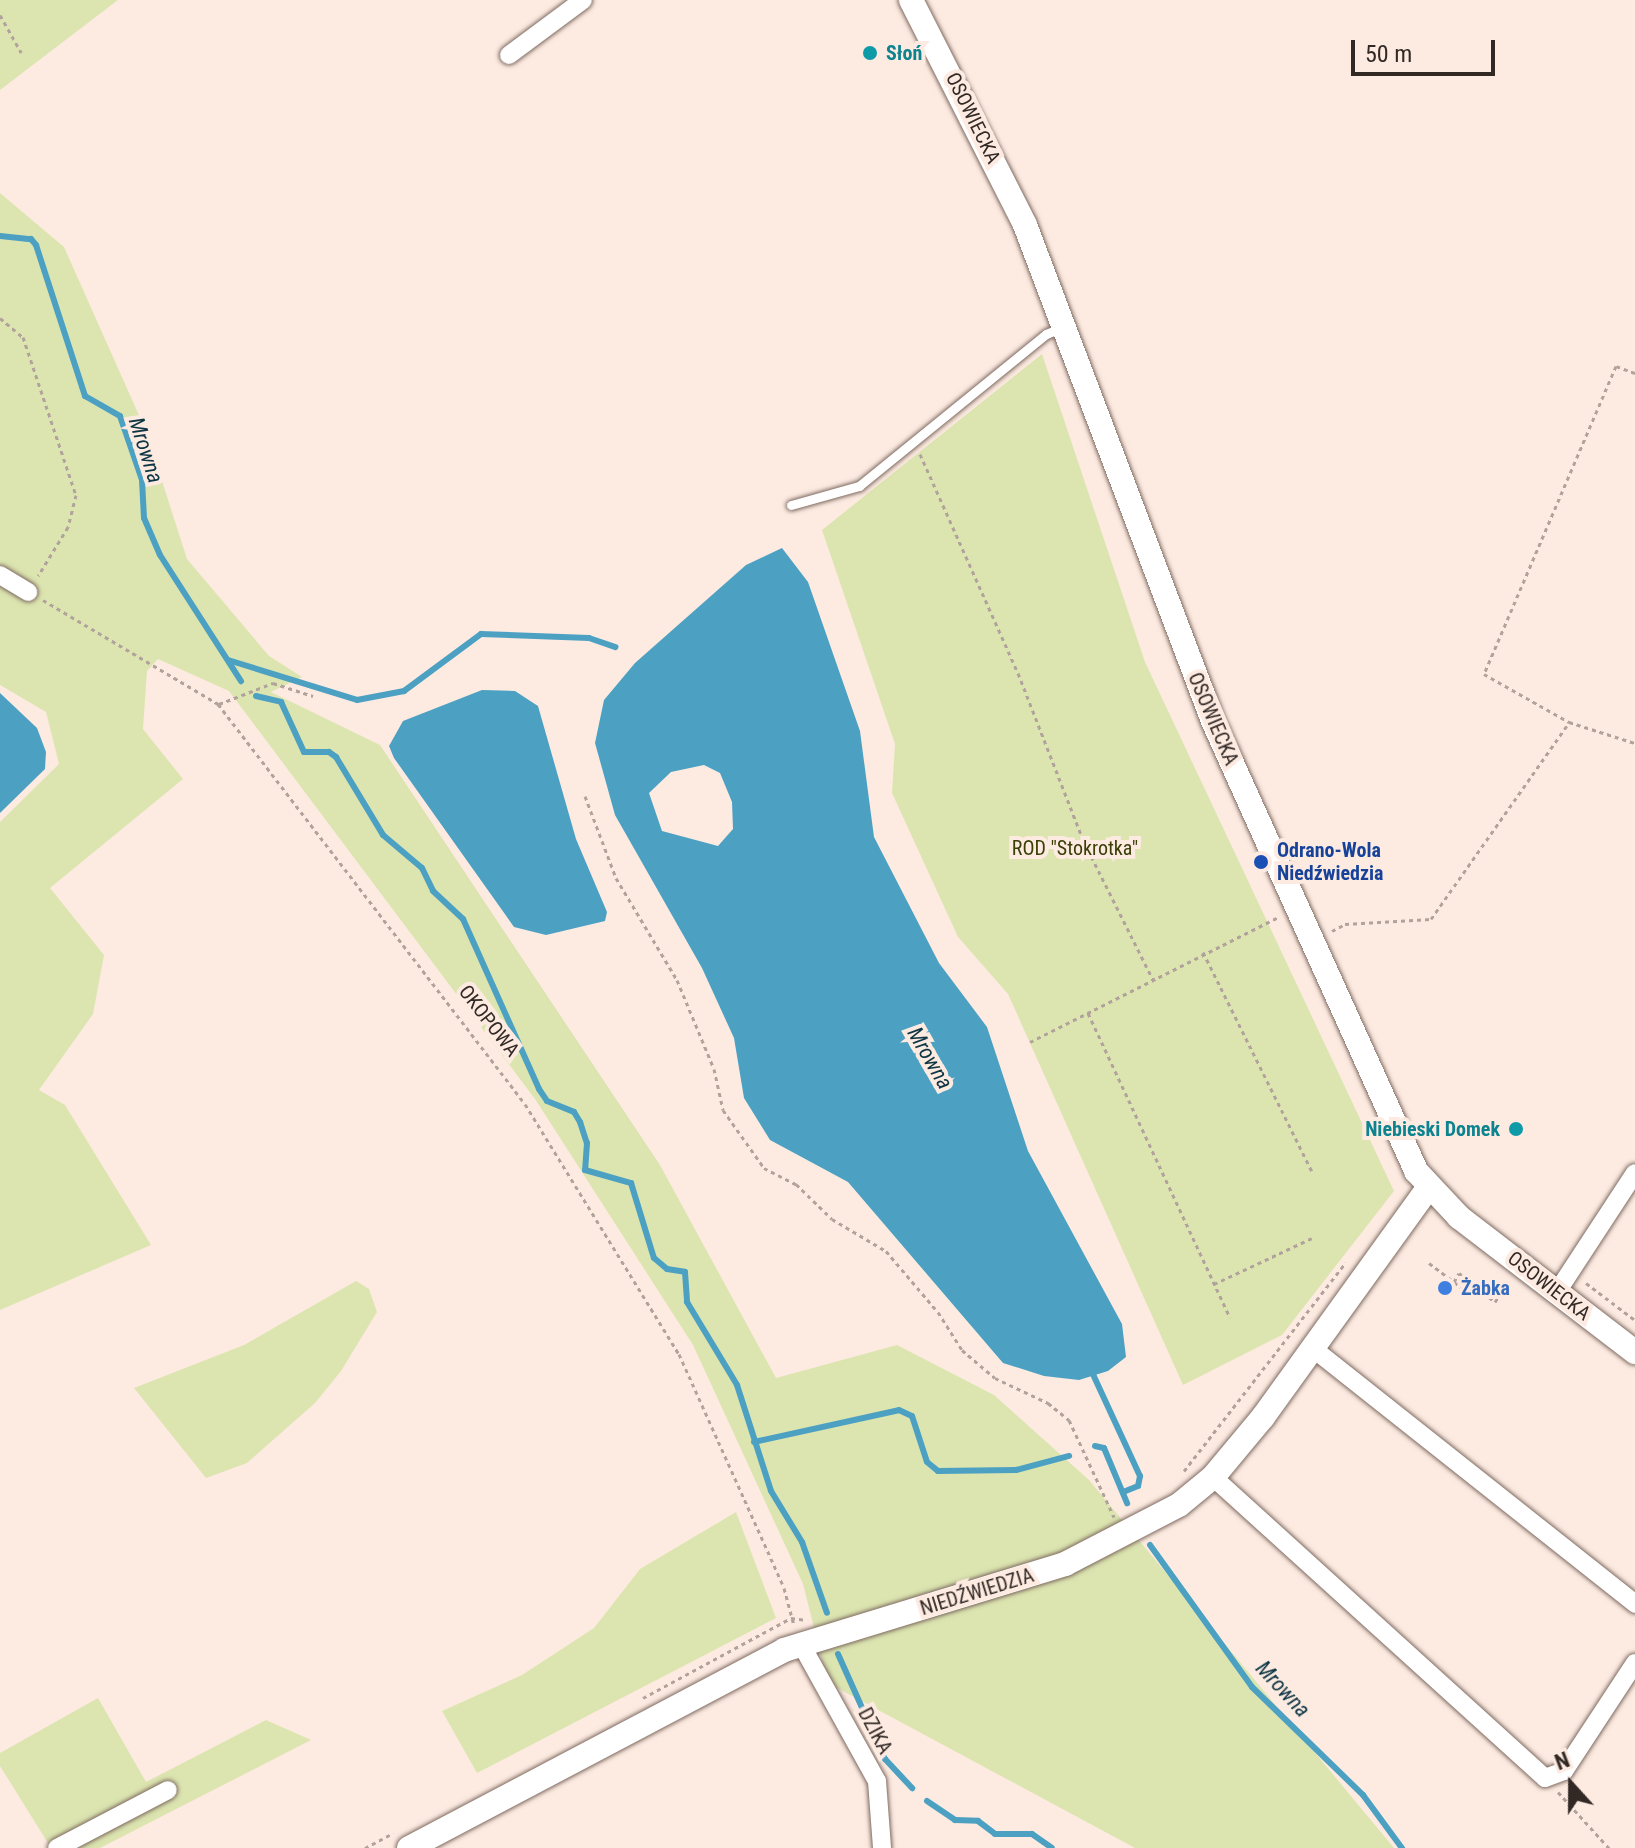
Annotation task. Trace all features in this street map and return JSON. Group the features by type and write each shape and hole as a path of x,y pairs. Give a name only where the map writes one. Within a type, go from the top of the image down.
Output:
{"street":[{"path":"509,55 583,0"},
{"name":"OSOWIECKA","path":"911,0 1025,225 1066,326 1184,651 1296,908 1428,1188 1563,1283 1635,1352"},
{"path":"0,575 28,592"},
{"path":"1563,1283 1635,1173"},
{"name":"NIEDŹWIEDZIA","path":"409,1848 801,1644 1005,1585 1121,1539 1179,1505 1213,1477 1315,1350 1428,1188"},
{"path":"1315,1350 1635,1604"},
{"path":"1213,1477 1545,1778 1564,1771 1635,1663"},
{"name":"DZIKA","path":"801,1644 877,1781 882,1848"},
{"path":"57,1848 168,1790"}],"lane":[{"path":"791,505 859,486 1046,334 1066,326"}],"path":[{"path":"0,15 21,52"},
{"path":"0,318 23,337 76,495 68,527 28,592"},
{"path":"1635,373 1616,366 1484,674 1569,722 1635,743"},
{"path":"913,440 1018,673 1084,842 1153,980"},
{"name":"OKOPOWA","path":"28,592 218,704 525,1104 679,1354 784,1588 791,1618"},
{"path":"218,704 273,683 313,696"},
{"path":"1311,941 1345,924 1431,919 1569,722"},
{"path":"585,796 616,878 677,980 714,1069 723,1110 764,1168 796,1184 832,1219 886,1251 938,1312 962,1350 995,1378 1048,1403 1069,1420 1109,1501 1121,1539"},
{"path":"1030,1042 1203,952 1296,908"},
{"path":"1203,952 1312,1172"},
{"path":"1088,1013 1230,1317"},
{"path":"1214,1284 1312,1238"},
{"path":"1175,1484 1199,1446 1357,1252"},
{"path":"1429,1263 1464,1290 1471,1282"},
{"path":"1483,1292 1503,1267"},
{"path":"1454,1282 1459,1273 1495,1302 1500,1294 1489,1285"},
{"path":"1563,1283 1635,1320"},
{"path":"1545,1778 1609,1848"}],"green space":[{"path":"0,0 118,0 0,90"},
{"path":"0,193 64,247 146,431 187,559 269,656 302,677 271,692 380,745 660,1165 776,1378 897,1345 994,1395 1089,1480 1394,1848 1135,1848 828,1683 803,1584 693,1345 535,1099 229,691 158,659 147,671 143,729 183,779 50,888 104,955 93,1014 39,1090 65,1105 151,1245 0,1310 0,822 59,764 46,712 0,685"},
{"name":"ROD \"Stokrotka\"","path":"1042,354 1145,662 1394,1191 1282,1335 1183,1385 1008,994 958,937 892,793 895,744 822,530"},
{"path":"356,1281 369,1289 377,1312 341,1371 315,1403 247,1463 206,1478 134,1388 244,1345"},
{"path":"736,1512 776,1618 477,1773 442,1711 522,1675 594,1628 640,1569"},
{"path":"98,1698 146,1782 266,1720 311,1740 100,1848 51,1848 0,1766 0,1753"}],"water":[{"path":"782,548 808,582 860,731 874,837 939,963 987,1027 1028,1151 1122,1324 1126,1357 1108,1371 1079,1380 1044,1376 1003,1363 848,1182 770,1140 744,1098 734,1038 702,968 615,815 595,743 604,700 635,663 746,565","holes":["704,765 720,773 732,802 733,829 718,846 662,831 649,793 671,772"]},
{"path":"482,690 515,691 538,706 576,839 607,912 605,921 546,935 514,927 394,758 389,746 403,721"},
{"path":"0,693 37,728 46,752 45,769 0,813"}],"waterway":[{"name":"Mrowna","path":"0,236 31,239 36,245 85,396 120,416 142,480 144,518 160,555 241,681"},
{"name":"Mrowna","path":"228,660 357,700 404,691 481,634 589,638 615,647"},
{"name":"Mrowna","path":"256,696 281,702 304,752 329,752 336,757 383,835 422,868 433,891 463,919 539,1089 547,1101 574,1112 580,1122 587,1143 585,1170 631,1183 654,1258 667,1269 685,1272 687,1302 737,1385 771,1491 802,1542 827,1613"},
{"name":"Mrowna","path":"1091,1370 1140,1476 1138,1486 1123,1492"},
{"name":"Mrowna","path":"754,1442 899,1410 912,1416 927,1462 938,1471 1016,1470 1069,1456"},
{"name":"Mrowna","path":"1095,1446 1104,1448 1127,1503"},
{"name":"Mrowna","path":"1150,1545 1252,1687 1363,1795 1402,1848"},
{"name":"Mrowna","path":"838,1654 885,1759 912,1788"},
{"name":"Mrowna","path":"927,1801 955,1820 978,1821 995,1834 1032,1834 1052,1848"}],"place":[{"name":"Słoń","path":"870,53"},
{"name":"Odrano-Wola Niedźwiedzia","path":"1261,862"},
{"name":"Niebieski Domek","path":"1516,1129"},
{"name":"Żabka","path":"1445,1288"}]}
